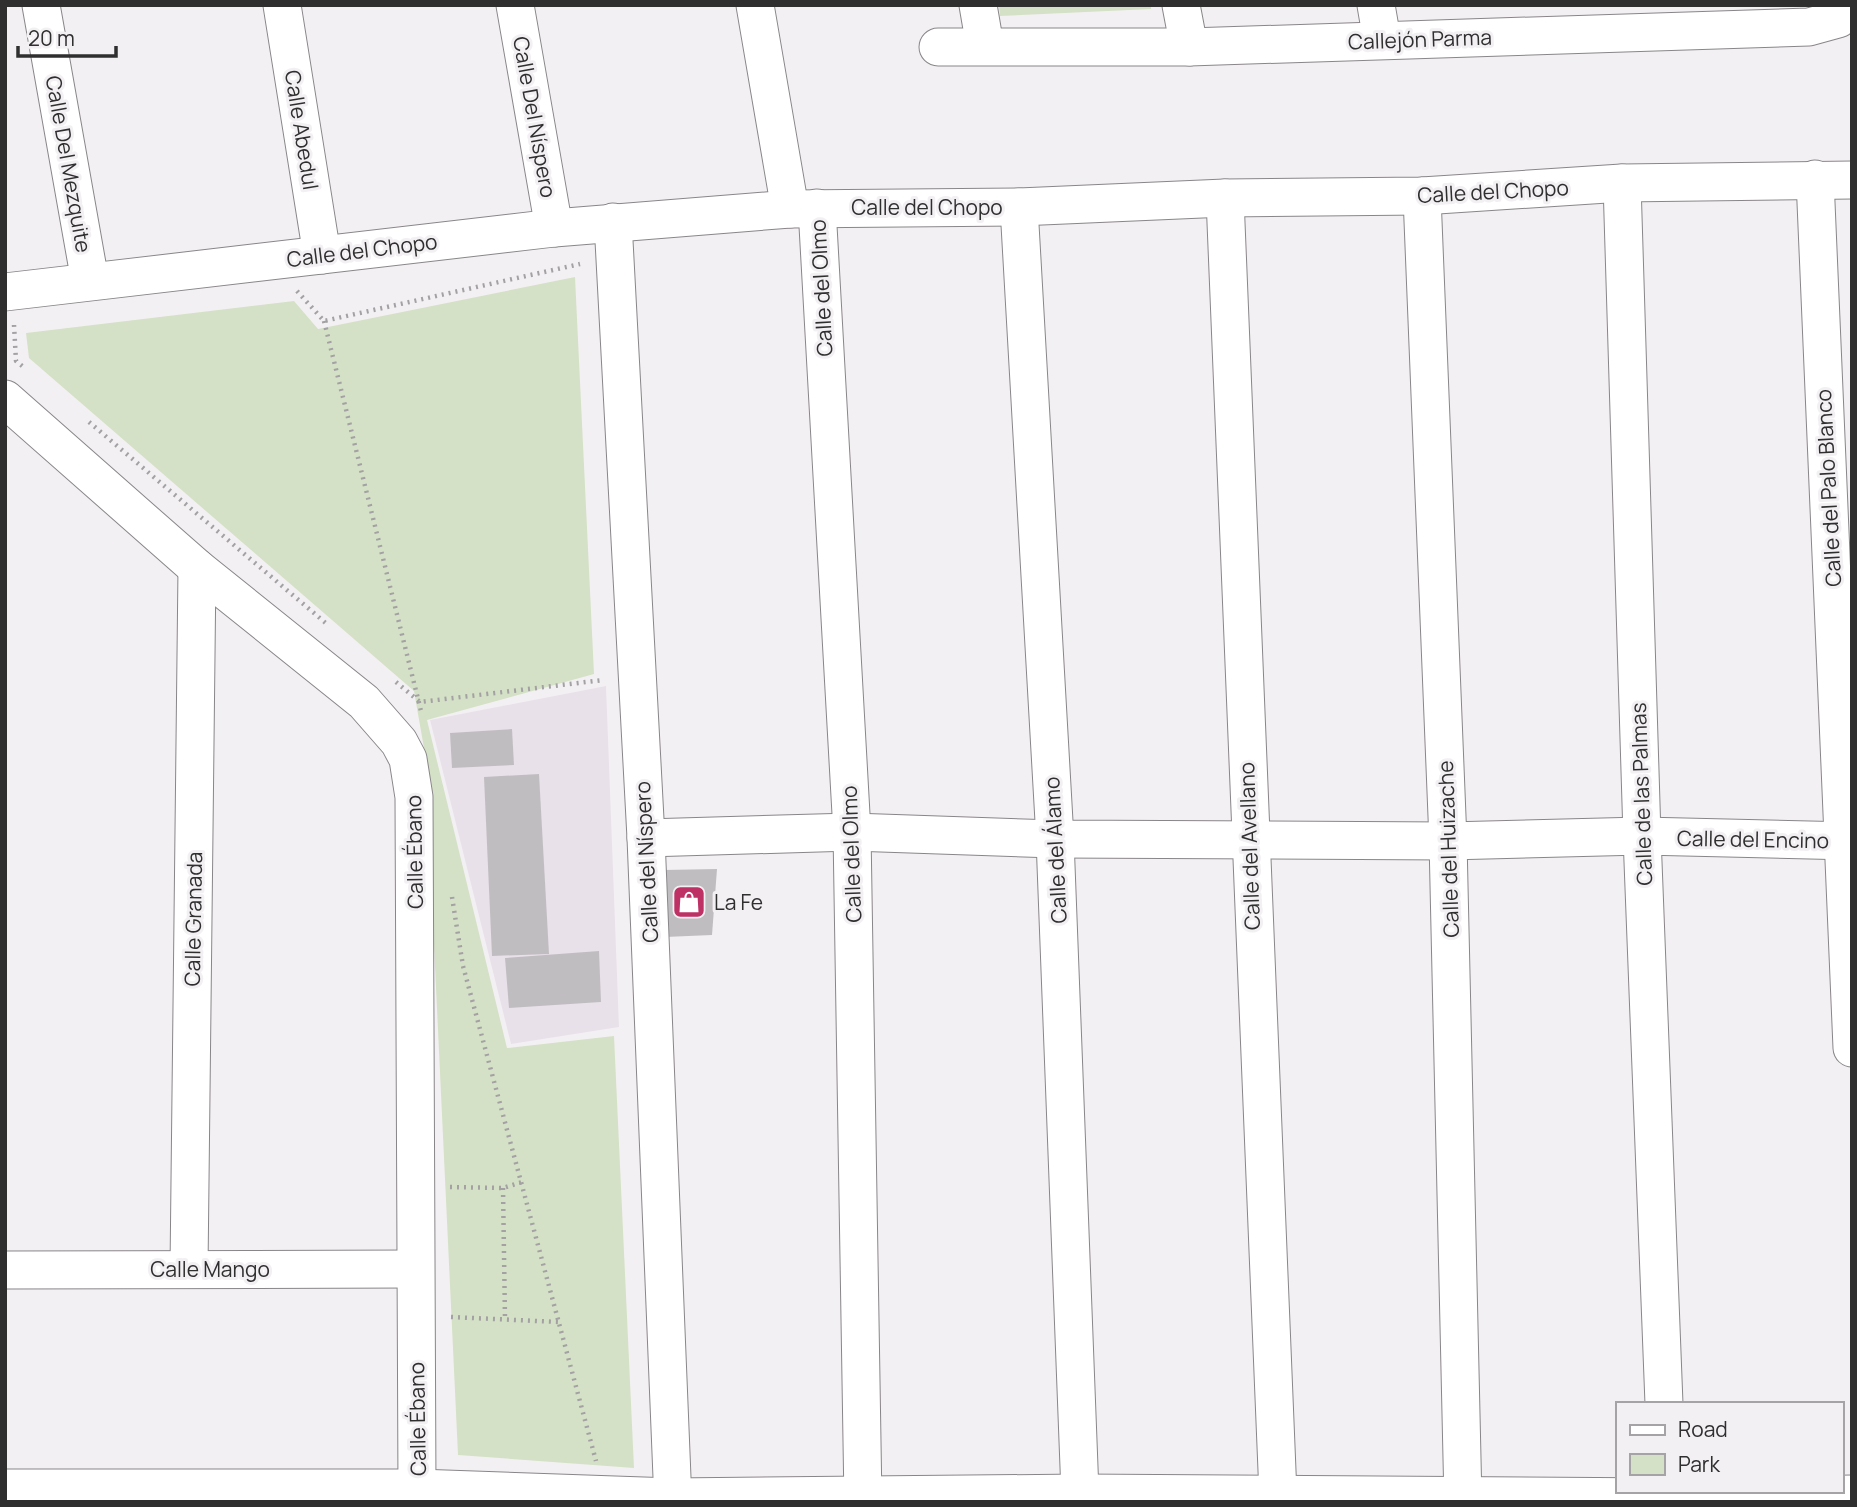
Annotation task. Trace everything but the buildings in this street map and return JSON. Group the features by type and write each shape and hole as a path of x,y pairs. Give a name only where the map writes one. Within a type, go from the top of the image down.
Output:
{"street":[{"name":"Calle Del Mezquite","path":"41,5 90,281"},
{"name":"Calle Abedul","path":"282,5 322,255"},
{"name":"Calle Del Níspero","path":"515,5 554,228"},
{"name":"Calle del Olmo","path":"755,5 803,208 852,832 863,1499"},
{"path":"978,5 985,46"},
{"path":"1181,5 1189,47"},
{"path":"1376,5 1382,40"},
{"name":"Callejón Parma","path":"939,47 1189,47 1382,40 1577,20 1809,27 1838,19 1846,5"},
{"name":"Calle del Palo Blanco","path":"1815,179 1848,841 1852,1048"},
{"name":"Calle del Chopo","path":"5,292 554,228 803,208 1019,207 1225,198 1422,196 1622,183 1852,180"},
{"name":"Calle de las Palmas","path":"1622,183 1642,836 1664,1402"},
{"name":"Calle del Huizache","path":"1422,196 1448,841 1463,1499"},
{"name":"Calle del Avellano","path":"1225,198 1249,839 1278,1495"},
{"name":"Calle del Álamo","path":"1019,207 1055,839 1080,1493"},
{"name":"Calle del Níspero","path":"613,222 646,838 672,1499"},
{"name":"Calle Ébano","path":"5,399 198,568 364,702 399,742 408,759 414,797 417,1488"},
{"name":"Calle Granada","path":"189,1269 198,568"},
{"name":"Calle del Encino","path":"646,838 852,832 1055,839 1448,841 1642,836 1848,841"},
{"name":"Calle Mango","path":"5,1270 415,1269"},
{"path":"5,1488 417,1488 672,1499 863,1499 1080,1493 1463,1499 1667,1494 1852,1494"}],"path":[{"path":"324,321 420,702 424,729"},
{"path":"420,702 606,680"},
{"path":"450,889 463,965 598,1465"},
{"path":"447,1187 503,1188 522,1182"},
{"path":"503,1188 505,1319"},
{"path":"447,1317 559,1322"}],"shaded area":[{"path":"606,686 619,1027 511,1044 430,720"}],"green space":[{"path":"999,5 1151,5 1151,9 1000,16"},
{"path":"575,277 594,674 427,720 507,1048 614,1036 634,1468 458,1455 425,754 414,691 29,358 26,333 294,301 318,329"}],"place":[{"name":"La Fe","path":"689,902"}]}
